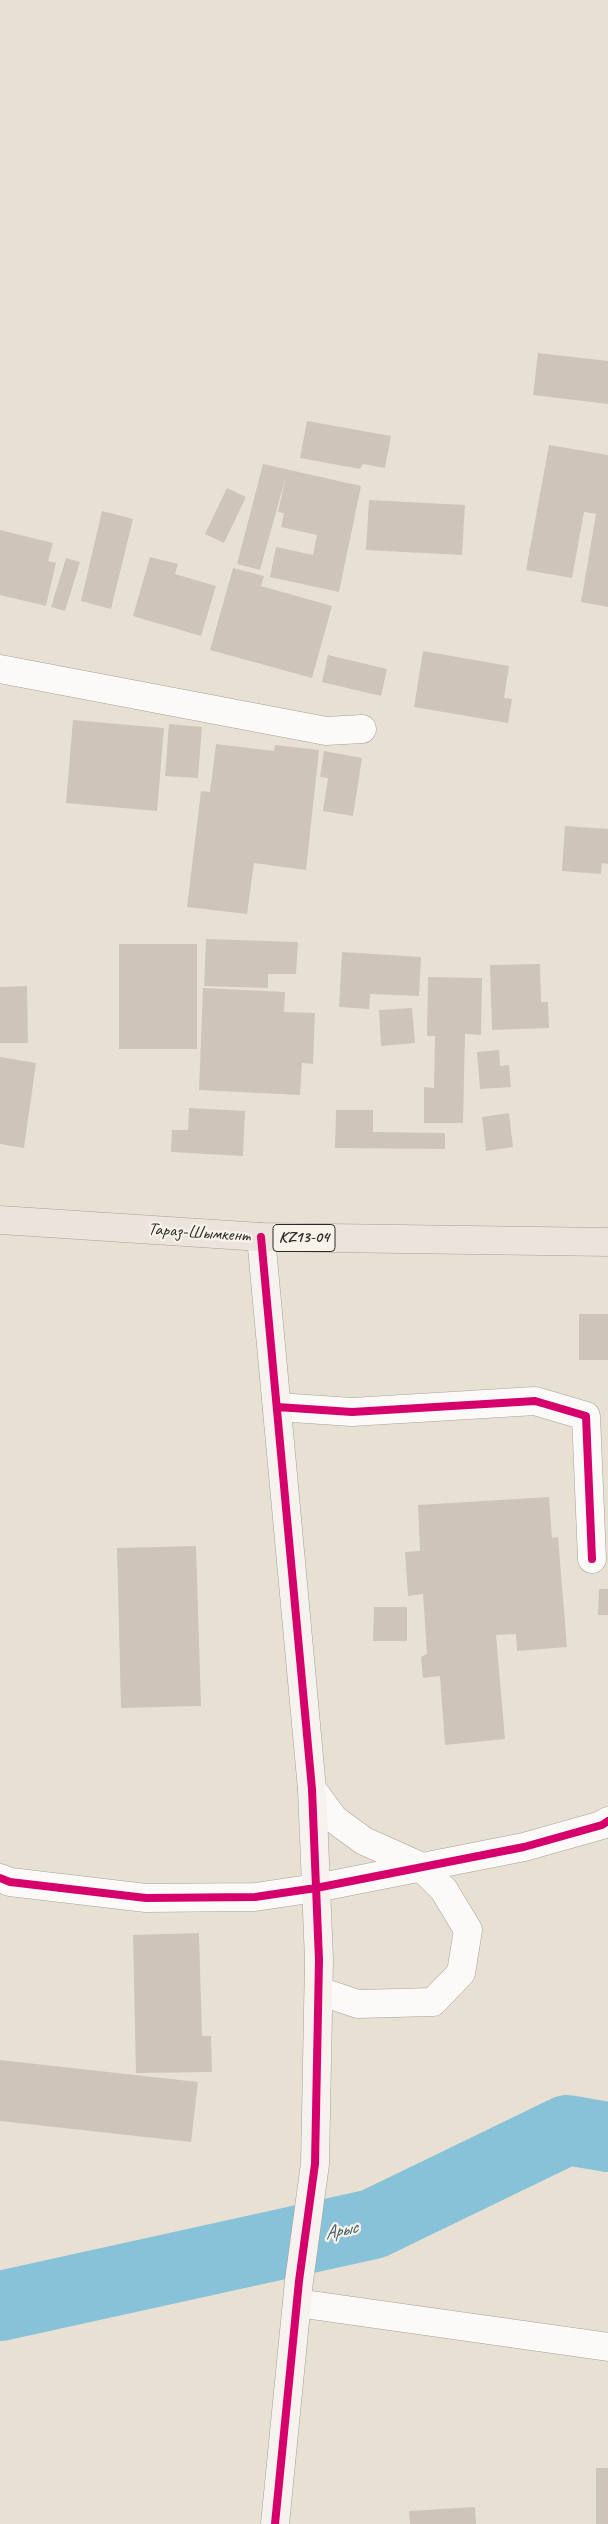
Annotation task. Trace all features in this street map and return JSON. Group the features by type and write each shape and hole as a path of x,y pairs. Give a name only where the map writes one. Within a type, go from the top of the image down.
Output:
{"main road":[{"name":"Тараз-Шымкент","path":"0,1220 261,1237 608,1242"}],"street":[{"path":"0,670 326,731 362,729"},
{"path":"261,1237 312,1789 318,1991 315,2164 298,2292 275,2524"},
{"path":"277,1407 352,1412 535,1401 586,1416 592,1559"},
{"path":"312,1789 334,1819 364,1841 420,1866 444,1890 468,1930 461,1973 433,2002 358,2004 318,1991"},
{"path":"0,1878 10,1882 146,1898 255,1897 316,1888 524,1847 602,1825 608,1821"},
{"path":"298,2292 608,2347"}],"building":[{"path":"538,353 608,361 608,404 533,395"},
{"path":"307,421 391,436 385,468 363,464 360,469 300,458"},
{"path":"549,445 608,455 608,607 581,602 596,514 584,512 572,578 526,570"},
{"path":"263,464 361,486 339,592 270,577 276,547 313,555 317,535 281,527 284,513 278,512 286,476 260,570 237,564"},
{"path":"227,488 246,497 224,543 205,534"},
{"path":"369,500 465,505 462,555 366,550"},
{"path":"102,511 133,519 111,609 81,601"},
{"path":"0,530 53,543 48,561 56,563 46,606 0,595"},
{"path":"150,557 178,564 175,574 216,586 201,636 133,616"},
{"path":"66,558 80,562 65,611 51,607"},
{"path":"233,568 264,576 261,586 332,606 312,678 210,650"},
{"path":"423,651 509,666 504,698 512,699 508,723 414,707"},
{"path":"328,655 387,669 381,696 322,682"},
{"path":"73,720 164,728 157,811 66,803"},
{"path":"169,724 202,727 198,778 165,776"},
{"path":"216,744 274,751 275,745 319,750 306,870 254,863 247,914 187,907 201,791 210,792"},
{"path":"324,751 362,758 353,816 323,811 328,778 320,777"},
{"path":"565,826 608,829 608,864 602,863 601,874 562,871"},
{"path":"206,939 298,942 296,974 268,974 268,988 204,986"},
{"path":"119,944 197,944 197,1049 119,1049"},
{"path":"342,952 421,957 419,996 370,994 369,1009 339,1007"},
{"path":"540,964 541,1002 548,1002 549,1028 492,1030 490,965"},
{"path":"428,977 482,978 481,1035 465,1034 463,1123 424,1123 424,1087 434,1088 435,1036 427,1036"},
{"path":"27,986 28,1043 0,1043 0,987"},
{"path":"203,988 285,992 284,1012 315,1013 313,1064 302,1063 300,1095 199,1090"},
{"path":"412,1008 415,1043 381,1046 379,1010"},
{"path":"499,1050 500,1066 509,1065 511,1087 480,1089 477,1052"},
{"path":"0,1057 36,1063 24,1148 0,1144"},
{"path":"189,1108 245,1111 243,1156 171,1152 172,1130 188,1130"},
{"path":"336,1110 373,1110 373,1132 445,1133 445,1149 335,1148"},
{"path":"509,1113 513,1147 486,1151 482,1117"},
{"path":"579,1314 608,1314 608,1360 579,1360"},
{"path":"549,1497 552,1538 558,1537 567,1647 517,1651 516,1634 496,1635 505,1739 445,1745 440,1676 423,1678 421,1657 427,1654 423,1594 408,1596 405,1552 420,1551 418,1505"},
{"path":"196,1546 201,1706 121,1708 117,1548"},
{"path":"599,1589 608,1589 608,1615 598,1615"},
{"path":"374,1607 407,1607 407,1641 373,1641"},
{"path":"199,1933 202,2036 211,2036 212,2072 136,2073 133,1935"},
{"path":"0,2060 198,2082 191,2142 0,2121"},
{"path":"596,2468 608,2468 608,2524 596,2524"},
{"path":"475,2507 476,2524 410,2524 409,2511"}],"waterway":[{"name":"Арыс","path":"0,2306 373,2224 567,2130 608,2137"}],"cycle path":[{"path":"261,1237 312,1789 319,1960 315,2164 299,2281 275,2524"},
{"path":"277,1407 352,1412 535,1401 586,1416 592,1559"},
{"path":"0,1878 10,1882 146,1898 255,1897 316,1888 524,1847 602,1825 608,1821"}]}
